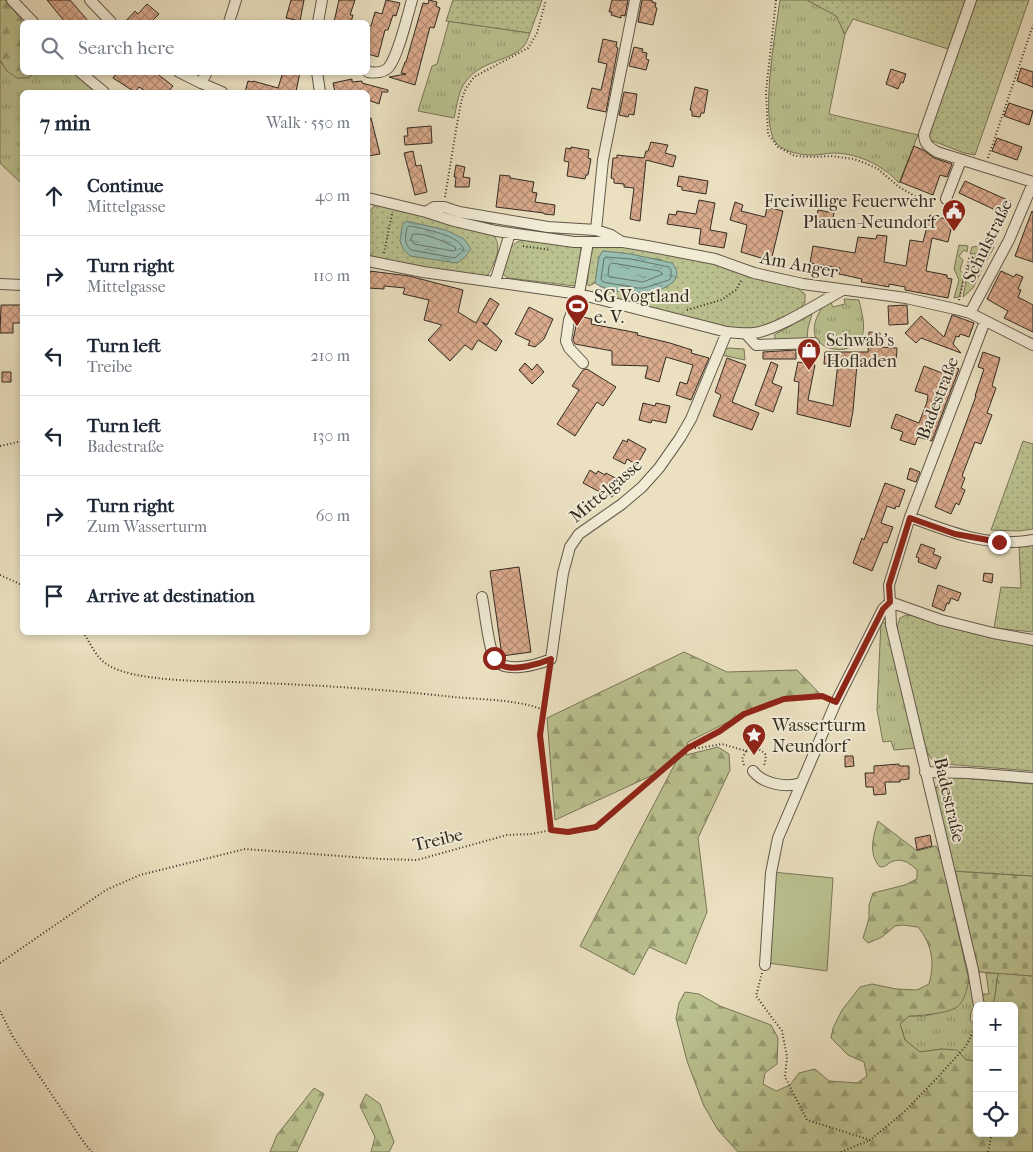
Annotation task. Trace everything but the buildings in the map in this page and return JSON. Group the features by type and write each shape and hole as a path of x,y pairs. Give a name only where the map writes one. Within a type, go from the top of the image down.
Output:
{"street":[{"path":"12,0 31,20"},
{"path":"90,0 108,20"},
{"path":"230,20 236,0"},
{"path":"318,20 322,0"},
{"path":"370,72 381,72 389,68 412,0"},
{"path":"596,230 603,160 635,0"},
{"path":"971,0 924,134 924,141 938,152 1033,183"},
{"path":"84,75 102,90"},
{"path":"185,75 217,90"},
{"path":"201,83 205,75"},
{"path":"317,75 320,90"},
{"path":"946,199 961,160"},
{"name":"Schulstraße","path":"970,313 1009,240 1033,183"},
{"name":"Am Anger","path":"370,198 454,221 510,233 540,238 588,242 622,242 715,259 747,271 803,284 843,290"},
{"name":"Am Anger","path":"426,212 434,207 444,207 459,212 548,227 596,230 611,235 622,242"},
{"path":"495,282 510,233"},
{"path":"583,363 569,348 566,341 568,320 579,294 588,242"},
{"name":"Am Anger","path":"370,261 423,272 579,294 727,332 746,334 771,329 843,290"},
{"path":"0,284 20,285"},
{"path":"843,290 906,298 970,313 1033,345"},
{"name":"Badestraße","path":"979,1002 977,984 891,625 889,585 910,518 985,321"},
{"name":"Mittelgasse","path":"551,659 563,573 570,547 579,534 622,504 642,487 659,468 691,419 727,332"},
{"path":"746,334 756,345 814,343"},
{"path":"910,518 955,534 979,539 999,542 1033,540"},
{"path":"482,596 494,658 502,666 514,668 538,665 551,659"},
{"path":"765,965 771,873 778,838 836,702 883,609 890,602 941,620 993,633 1033,640"},
{"path":"752,771 758,778 779,784 792,786 801,783"},
{"path":"925,772 1033,778"}],"path":[{"path":"444,207 457,124 466,88 474,77 528,48 537,33 546,0"},
{"path":"776,0 766,92 768,134 778,148 795,156 815,158 831,156 854,159 878,169 899,187 920,199"},
{"path":"985,166 1033,25"},
{"path":"384,254 392,211"},
{"path":"955,309 962,294 969,259 990,254 1000,257"},
{"path":"676,318 677,312 721,300 736,290 747,271"},
{"path":"0,446 20,441"},
{"path":"0,575 20,584"},
{"path":"85,635 99,657 107,665 144,676 426,694 524,704 544,710"},
{"path":"551,659 540,735 551,830"},
{"name":"Treibe","path":"0,963 106,890 140,876 245,849 417,860 506,835 532,834 551,830 568,832 596,827 688,748 720,731 744,714 784,699 822,696 836,702"},
{"path":"688,748 722,744 746,751"},
{"path":"753,747 761,749 766,755 765,764 760,770 752,771 745,767 742,759 746,751 753,747"},
{"path":"765,965 756,996 782,1031 787,1057 785,1076 807,1120 870,1140"},
{"path":"0,1011 13,1037 92,1152"},
{"path":"841,1152 870,1140 903,1113 966,1046 973,1032"},
{"path":"988,1152 991,1137"}],"green space":[{"path":"0,0 5,0 21,20 20,75 32,75 28,78 17,78 7,71 0,60"},
{"path":"453,0 542,0 530,33 446,21"},
{"path":"780,0 807,0 837,16 845,34 829,114 918,135 899,183 879,166 860,158 840,153 799,154 786,150 776,143 771,132 769,96 772,52"},
{"path":"807,0 968,0 961,22 948,49 853,19 845,34 836,16"},
{"path":"975,0 1029,0 975,155 964,153 928,139"},
{"path":"449,21 530,33 526,44 517,52 472,74 463,85 459,94 454,118 418,111 432,66 437,64"},
{"path":"0,60 2,64 28,78 32,75 75,75 93,90 20,90 20,182 0,163"},
{"path":"382,205 494,236 497,240 498,250 488,275 464,276 448,274 374,257 370,254 370,211 374,206"},
{"path":"523,240 577,245 581,248 577,284 575,286 508,278 503,274 510,249 513,245"},
{"path":"600,245 625,245 717,264 796,287 805,294 805,303 799,309 768,328 742,331 593,295 593,291 600,287 645,293 662,260 603,251 599,257 595,283 589,286 587,284 591,252 593,248"},
{"path":"959,245 968,246 967,252 964,250 959,256 963,260 960,270 964,274 960,295 954,298 959,280 954,269"},
{"path":"988,245 994,247 991,253 970,254 972,247"},
{"path":"989,255 973,288 963,297 970,260"},
{"path":"844,299 859,300 863,319 863,334 855,345 846,349 826,347 814,333 816,321 824,305 831,303 833,307 845,304"},
{"path":"812,314 807,339 776,340 774,335"},
{"path":"725,349 744,349 745,360 721,355"},
{"path":"1023,441 1033,444 1033,529 1018,531 991,530"},
{"path":"1033,545 1033,632 994,628 1001,587 1021,588 1019,547"},
{"path":"906,615 916,616 968,632 1033,644 1033,771 944,764 936,762 931,758 925,745 898,636 897,627 900,618"},
{"path":"881,621 885,623 897,664 916,748 894,750 891,741 883,742 877,710"},
{"path":"684,652 727,672 797,670 822,696 784,699 744,714 688,742 686,755 718,747 729,754 730,770 698,838 707,912 686,964 649,947 634,975 580,946 678,758 655,774 555,820 547,718"},
{"path":"950,777 1033,784 1033,876 953,871 939,817 936,796 938,784"},
{"path":"878,821 917,851 936,846 941,856 969,981 964,999 957,1007 927,1015 909,1016 900,1024 905,1040 920,1052 942,1049 957,1050 966,1060 973,1061 973,1137 1018,1137 1018,1002 993,1002 999,973 1033,976 1033,1152 738,1152 718,1130 704,1106 687,1061 676,1018 679,1003 685,992 699,994 720,1006 771,1025 778,1038 777,1064 765,1073 763,1084 776,1091 790,1085 799,1073 815,1069 829,1081 857,1083 867,1076 864,1062 848,1055 831,1038 833,1028 842,1010 860,987 872,984 896,989 917,990 929,984 932,969 931,954 923,933 918,927 895,926 882,937 868,943 863,938 869,918 869,905 873,893 905,885 917,879 917,870 905,862 898,860 880,867 876,862 873,851"},
{"path":"941,856 976,1002 973,1002 970,1020 973,1023 973,1061 966,1060 942,1049 920,1052 905,1040 900,1024 909,1016 925,1016 956,1008 948,889"},
{"path":"953,871 1033,876 1033,976 979,972"},
{"path":"773,872 833,878 827,971 768,963"},
{"path":"986,973 999,973 993,1002 982,1002 980,994 989,994"},
{"path":"314,1088 324,1094 297,1152 270,1152 277,1135"},
{"path":"366,1094 380,1104 394,1142 389,1152 371,1152 375,1137 360,1106"}],"water":[{"path":"406,221 446,230 464,239 471,249 457,263 410,256 403,249 400,241 402,226"},
{"path":"603,251 631,254 672,263 676,270 676,277 667,286 652,292 615,291 604,288 595,283 599,257"}],"place":[{"name":"Freiwillige Feuerwehr Plauen-Neundorf","path":"954,232"},
{"name":"SG Vogtland e. V.","path":"577,327"},
{"name":"Schwab's Hofladen","path":"809,371"},
{"name":"Wasserturm Neundorf","path":"754,756"}],"route":[{"path":"494,658 502,666 514,668 538,665 551,659 540,735 551,830 568,832 596,827 688,748 720,731 744,714 784,699 822,696 836,702 883,609 890,602 889,585 910,518 955,534 999,542"}]}
